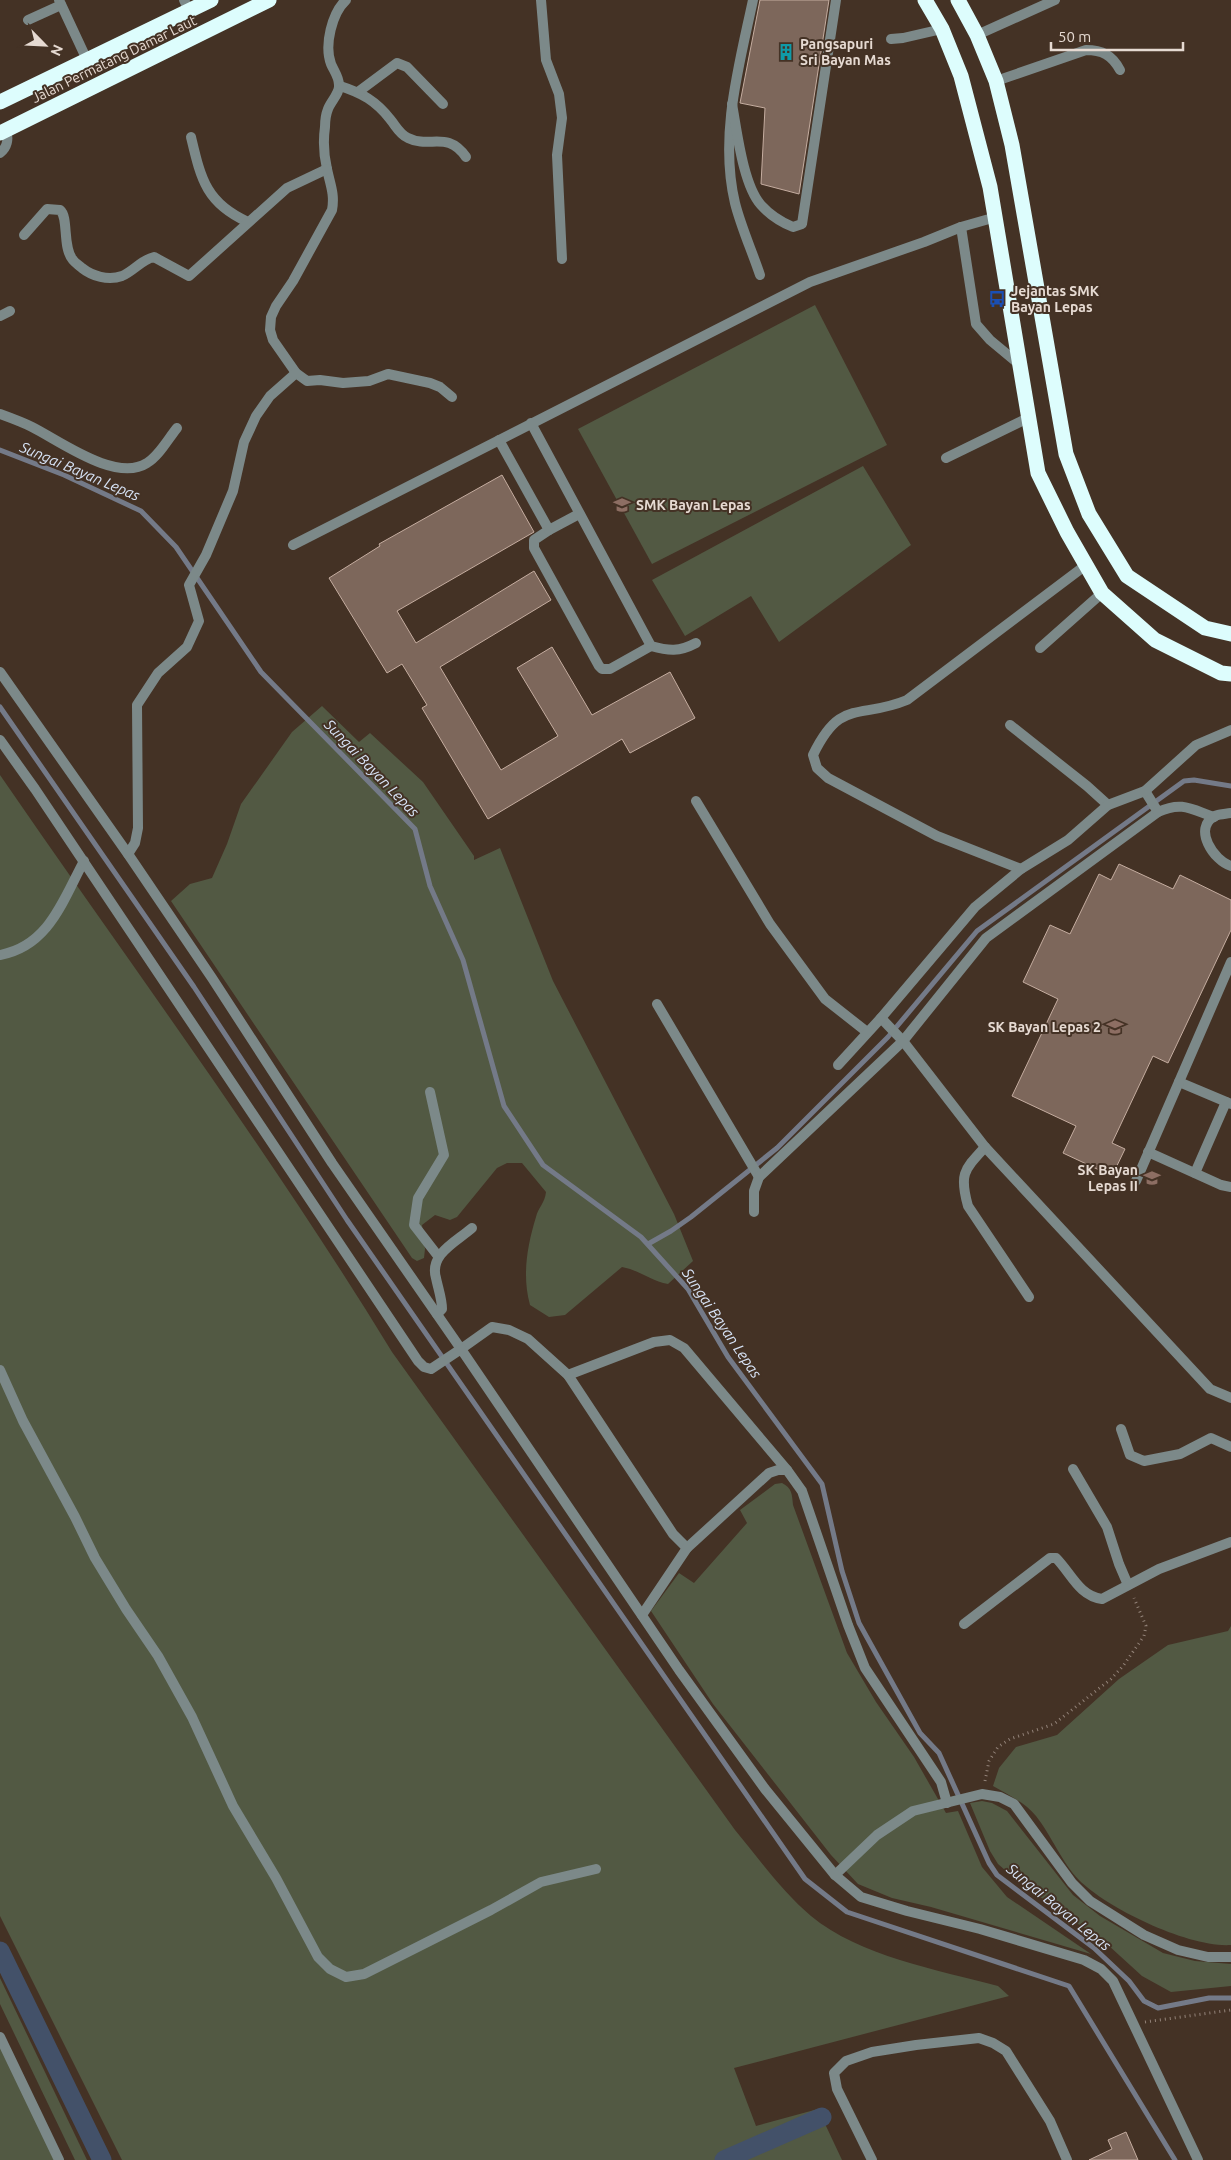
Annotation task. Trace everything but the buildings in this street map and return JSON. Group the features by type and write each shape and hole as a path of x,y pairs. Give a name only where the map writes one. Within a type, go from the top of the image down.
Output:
{"highway":[{"name":"Jalan Permatang Damar Laut","path":"0,102 87,60 187,5 211,0"},
{"name":"Jalan Permatang Damar Laut","path":"3,132 269,0"},
{"path":"925,0 942,29 961,76 990,187 1038,473 1067,532 1102,593 1155,640 1221,673 1231,674"},
{"path":"958,0 977,35 996,82 1012,146 1066,454 1090,514 1127,576 1205,628 1231,634"}],"street":[{"path":"346,0 335,16 328,49 330,62 340,86 370,98 380,106 400,133 408,138 415,141 453,143 461,149 466,157"},
{"path":"541,0 546,60 559,94 562,118 557,155 562,259"},
{"path":"753,0 732,104 730,170 735,204 760,275"},
{"path":"732,104 746,175 760,204 780,222 793,227 802,224 836,0"},
{"path":"977,35 1055,0"},
{"path":"28,20 60,3 87,60"},
{"path":"891,39 942,29"},
{"path":"996,82 1086,50 1097,50 1109,55 1120,70"},
{"path":"358,92 397,63 408,67 443,104"},
{"path":"340,86 327,110 324,128 327,169 334,198 332,210 271,317 270,330 273,340 296,374 306,381 320,380 343,383 369,381 388,374 430,383 440,387 452,396"},
{"path":"0,152 7,144 8,135 3,132"},
{"path":"192,137 201,177 208,192 236,217 248,222"},
{"path":"24,236 47,209 60,210 65,217 64,231 72,260 88,273 98,277 122,276 146,258 154,256 189,276 287,188 327,169"},
{"path":"293,544 810,282 961,227 996,217"},
{"path":"961,227 976,324 990,340 1020,365"},
{"path":"0,316 10,312"},
{"path":"128,854 135,843 138,828 137,705 158,673 188,647 199,621 188,585 206,555 233,492 244,442 256,416 270,396 296,374"},
{"path":"0,414 30,426 99,463 117,468 139,467 149,462 177,428"},
{"path":"946,458 1030,417"},
{"path":"531,423 651,646"},
{"path":"499,440 549,530"},
{"path":"579,514 534,540 534,548 599,666 602,669 610,669 651,646 669,651 682,650 696,643"},
{"path":"1021,869 937,836 828,778 817,768 813,755 821,739 837,719 857,711 896,705 907,700 1086,565"},
{"path":"1040,648 1102,593"},
{"path":"0,672 128,854 212,978 332,1163 437,1314 458,1351 766,1789 835,1875 861,1897 907,1911 980,1929 1084,1960 1101,1969 1113,1981 1198,2160"},
{"path":"1010,725 1108,805"},
{"path":"838,1065 867,1032 883,1021 975,907 1021,869 1068,840 1108,805 1147,794 1196,745 1231,730"},
{"path":"0,740 84,862 418,1361 424,1367 431,1368 492,1327 509,1330 528,1339 568,1375 673,1534 687,1548"},
{"path":"1147,794 1156,810"},
{"path":"696,801 770,924 826,999 867,1032"},
{"path":"754,1212 757,1172 900,1039 986,938 1156,810 1179,805 1214,817 1231,813"},
{"path":"1214,817 1207,826 1206,835 1209,847 1215,857 1231,866"},
{"path":"0,955 13,953 33,942 47,929 84,862"},
{"path":"1136,1181 1231,962"},
{"path":"657,1004 757,1172"},
{"path":"883,1021 900,1039 985,1146 1210,1389 1231,1398"},
{"path":"1179,1082 1229,1103 1195,1173"},
{"path":"430,1092 444,1155 418,1198 414,1225 438,1256"},
{"path":"985,1146 966,1168 964,1192 968,1206 1028,1297"},
{"path":"1148,1152 1231,1187"},
{"path":"437,1314 442,1309 433,1269 438,1256 472,1228"},
{"path":"568,1375 654,1342 670,1340 684,1348 787,1470 802,1491 865,1668 941,1782 952,1802"},
{"path":"0,1370 22,1421 76,1517 95,1558 126,1609 158,1656 192,1717 233,1806 276,1878 318,1957 330,1969 346,1978 364,1974 491,1910 541,1882 596,1869"},
{"path":"1121,1429 1130,1455 1144,1461 1180,1454 1211,1438 1231,1447"},
{"path":"1073,1469 1107,1527 1128,1585"},
{"path":"642,1615 687,1548 769,1474 778,1470 787,1470"},
{"path":"964,1624 1050,1558 1056,1558 1077,1586 1093,1598 1102,1599 1159,1569 1231,1542"},
{"path":"835,1875 877,1835 913,1811 979,1795 1000,1796 1014,1804 1072,1882 1090,1901 1144,1935 1178,1950 1208,1957 1231,1957"},
{"path":"0,2037 59,2160"},
{"path":"872,2160 837,2088 834,2073 846,2060 872,2052 978,2038 993,2043 1006,2051 1050,2121 1067,2160"}],"path":[{"path":"979,1795 989,1761 998,1747 1010,1739 1054,1724 1110,1679 1136,1648 1144,1636 1146,1626 1128,1585"},
{"path":"1132,2024 1231,2010"}],"green space":[{"path":"815,305 887,445 652,564 578,429"},
{"path":"863,466 911,545 779,642 751,596 685,636 652,580"},
{"path":"322,706 359,742 370,733 423,782 474,856 474,860 500,848 553,981 674,1214 693,1261 668,1284 622,1267 565,1315 549,1317 530,1305 526,1283 528,1250 537,1214 546,1192 522,1163 507,1163 497,1168 457,1217 450,1220 435,1215 422,1225 425,1249 424,1258 417,1261 412,1258 171,901 190,884 212,878 227,844 241,804 292,732"},
{"path":"0,775 250,1133 346,1278 392,1352 735,1830 771,1874 811,1916 830,1930 852,1942 900,1960 998,1986 1009,1996 734,2068 756,2126 818,2109 842,2160 122,2160 0,1916"},
{"path":"782,1483 791,1492 793,1505 847,1653 876,1702 914,1757 946,1813 958,1811 982,1867 1007,1897 1091,1954 931,1907 892,1898 858,1884 831,1855 713,1704 651,1611 679,1573 694,1583 747,1523 740,1510 775,1484"},
{"path":"1231,1626 1231,1945 1194,1940 1173,1933 1150,1925 1109,1903 1092,1891 1073,1873 1032,1811 993,1786 999,1768 1016,1747 1057,1735 1119,1679 1168,1645 1228,1631"},
{"path":"982,1801 992,1803 1007,1811 1073,1895 1100,1916 1163,1953 1195,1961 1231,1964 1231,1986 1171,1992 1142,1976 1108,1945 1019,1882 998,1864 990,1851 970,1803"},
{"path":"0,1978 87,2160 75,2160 0,2004"},
{"path":"0,2044 54,2160 0,2160"}],"waterway":[{"name":"Sungai Bayan Lepas","path":"0,450 64,475 141,511 176,547 261,672 415,829 430,886 463,960 504,1106 543,1165 641,1237 688,1289 728,1357 822,1484 842,1571 859,1623 920,1733 939,1753 989,1863 997,1875 1094,1948 1129,1981 1144,2001 1158,2008 1209,1998 1231,1998"},
{"path":"0,707 194,987 347,1220 805,1879 847,1912 1069,1986 1175,2160"},
{"path":"648,1244 691,1217 777,1148 888,1037 977,931 1184,781 1194,780 1231,786"},
{"path":"0,1951 102,2160"},
{"path":"724,2160 822,2117"}],"place":[{"name":"Pangsapuri Sri Bayan Mas","path":"786,52"},
{"name":"Jejantas SMK Bayan Lepas","path":"997,299"},
{"name":"SMK Bayan Lepas","path":"622,505"},
{"name":"SK Bayan Lepas 2","path":"1115,1027"},
{"name":"SK Bayan Lepas II","path":"1152,1178"}]}
